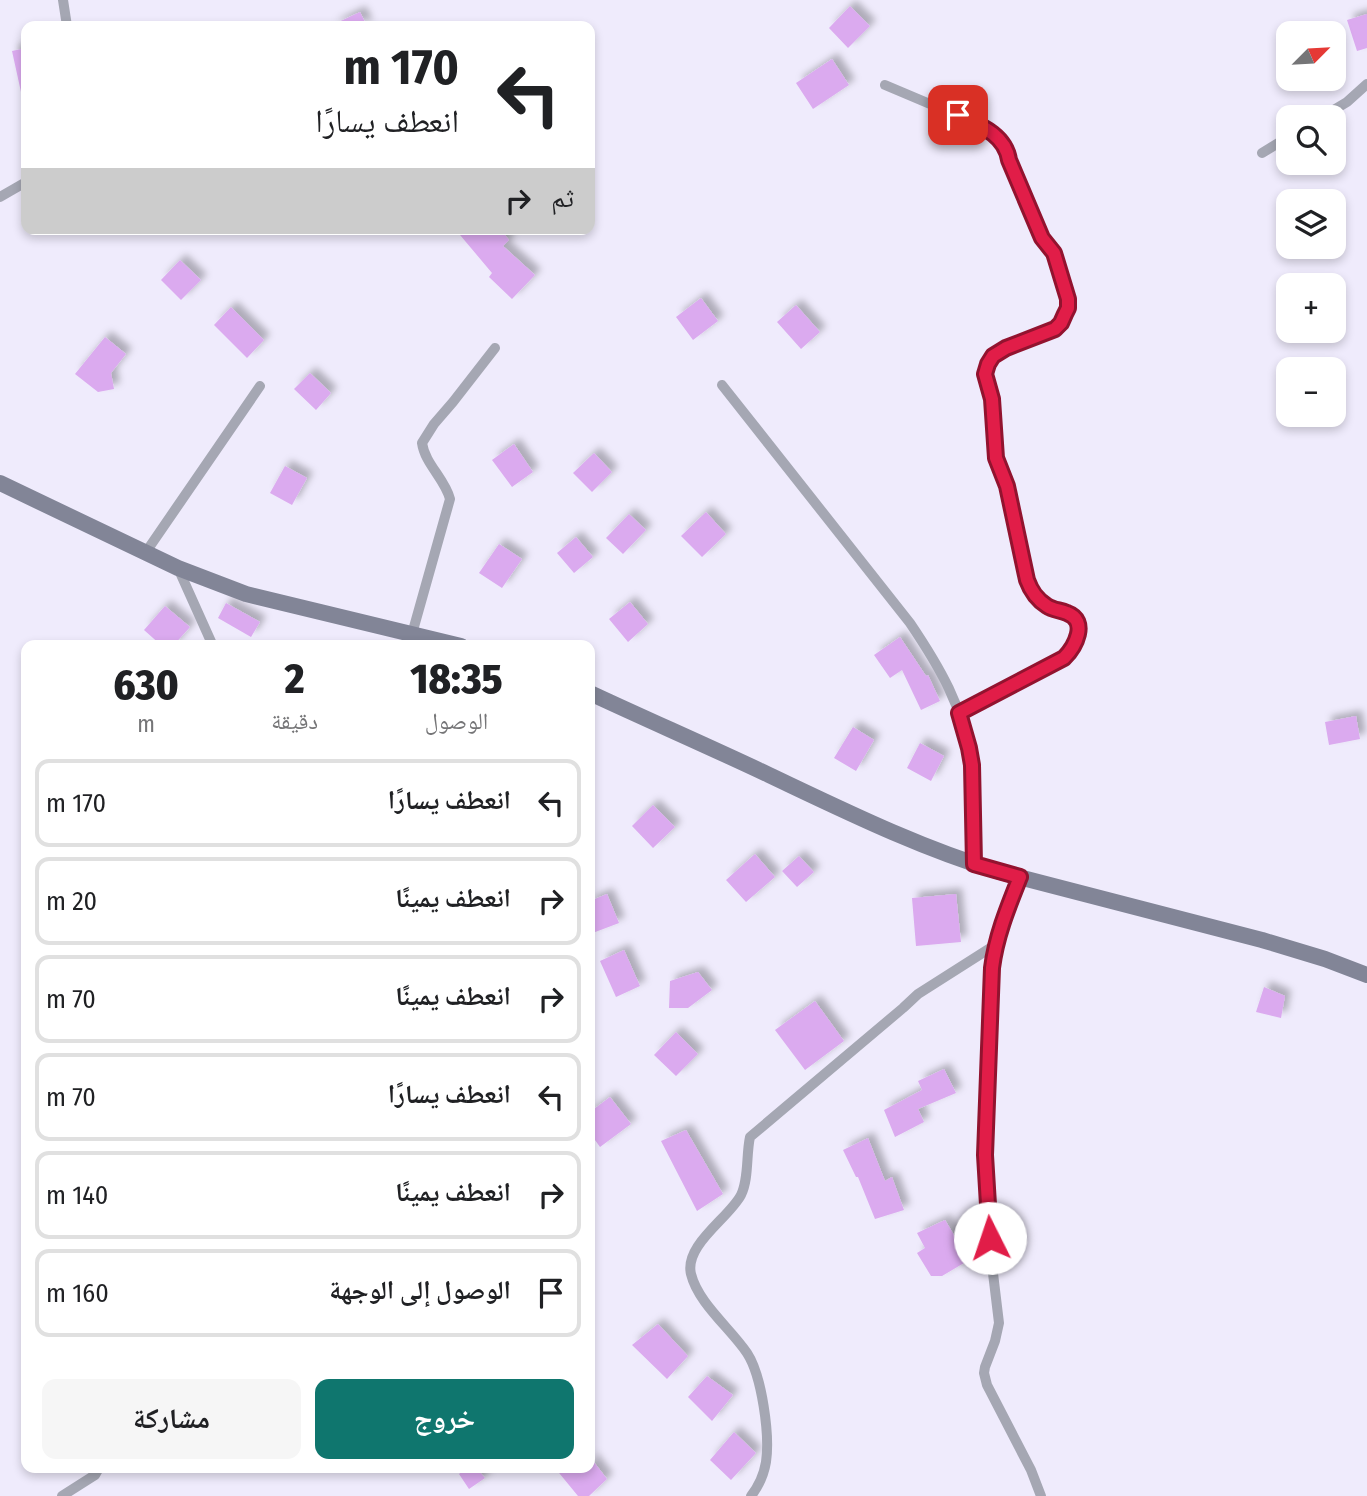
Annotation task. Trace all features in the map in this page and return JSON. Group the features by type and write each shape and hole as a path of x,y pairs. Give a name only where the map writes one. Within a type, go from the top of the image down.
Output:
{"street":[{"path":"63,0 66,21"},
{"path":"1342,105 1367,84"},
{"path":"885,85 982,126 1000,141 1008,153 1042,238 1054,253 1068,299 1068,308 1055,329 1006,348 993,356 985,374 992,399 996,458 1007,486 1027,580 1031,591 1047,606 1076,618 1079,636 1064,658 959,713"},
{"path":"1262,153 1276,144"},
{"path":"0,197 21,185"},
{"path":"412,634 450,499 448,490 423,452 422,443 495,348"},
{"path":"722,384 910,623 948,685 959,713 972,765 974,864"},
{"path":"146,552 260,387"},
{"path":"0,482 178,568 246,594 436,640"},
{"path":"178,568 210,640"},
{"path":"595,695 918,844 1020,877 1262,940 1367,975"},
{"path":"1020,877 995,946 992,968 985,1155 992,1265 999,1323 984,1373 987,1385 1041,1496"},
{"path":"751,1496 757,1489 766,1465 761,1390 747,1353 699,1291 691,1273 692,1257 741,1194 750,1137 918,994 995,946"},
{"path":"62,1496 96,1473"}],"building":[{"path":"850,6 870,26 848,48 829,28"},
{"path":"360,12 364,21 341,21"},
{"path":"1367,14 1367,48 1357,51 1347,20"},
{"path":"21,49 21,92 12,51"},
{"path":"832,59 849,85 813,109 796,83"},
{"path":"460,235 505,235 509,240 503,246 535,275 512,299 489,277 492,273"},
{"path":"180,260 201,280 181,300 161,280"},
{"path":"701,298 718,321 693,340 676,317"},
{"path":"796,305 820,332 801,349 777,322"},
{"path":"231,307 264,340 247,358 214,325"},
{"path":"105,337 126,354 111,373 114,389 98,392 75,374"},
{"path":"310,373 331,393 316,410 294,389"},
{"path":"514,444 533,472 512,487 492,460"},
{"path":"594,453 612,472 592,492 573,473"},
{"path":"285,466 307,478 292,505 270,493"},
{"path":"706,512 726,534 702,557 681,536"},
{"path":"629,514 646,530 623,554 606,538"},
{"path":"576,537 593,557 574,573 557,553"},
{"path":"499,544 522,559 502,588 479,573"},
{"path":"630,602 648,624 628,642 609,619"},
{"path":"226,603 260,622 251,637 218,618"},
{"path":"165,606 190,627 178,640 155,640 144,630"},
{"path":"900,637 926,676 928,675 940,701 921,710 902,670 890,678 874,655"},
{"path":"1356,716 1360,739 1329,745 1325,722"},
{"path":"853,727 874,740 856,771 834,758"},
{"path":"920,743 944,756 931,781 907,768"},
{"path":"653,805 675,827 653,848 632,826"},
{"path":"755,854 775,877 746,902 726,880"},
{"path":"799,856 814,872 797,887 782,871"},
{"path":"607,894 619,923 595,932 595,899"},
{"path":"956,894 961,942 916,946 912,898"},
{"path":"624,950 640,986 616,997 600,961"},
{"path":"698,972 712,990 688,1008 669,1008 670,981"},
{"path":"1264,987 1285,996 1281,1018 1256,1012"},
{"path":"815,1001 844,1041 805,1070 775,1030"},
{"path":"676,1032 698,1054 676,1076 654,1055"},
{"path":"944,1069 956,1093 918,1109 924,1122 895,1137 884,1110 922,1090 918,1081"},
{"path":"610,1097 631,1124 600,1147 595,1140 595,1108"},
{"path":"686,1130 723,1194 697,1211 661,1141"},
{"path":"868,1138 885,1181 892,1177 904,1210 875,1219 858,1177 843,1150"},
{"path":"945,1220 969,1260 942,1276 931,1276 917,1253 925,1248 917,1233"},
{"path":"658,1324 688,1356 667,1379 632,1345"},
{"path":"707,1376 733,1395 712,1421 688,1397"},
{"path":"734,1432 756,1453 731,1480 710,1460"},
{"path":"595,1463 607,1479 589,1496 578,1496 559,1473 595,1473"},
{"path":"480,1473 485,1478 469,1489 459,1474"}],"route":[{"path":"958,115 993,133 1008,153 1042,238 1054,253 1068,299 1068,308 1055,329 1006,348 993,356 985,374 992,399 996,458 1007,486 1031,591 1047,606 1076,618 1079,627 1079,636 1064,658 959,713 972,765 974,864 1020,877 995,946 992,968 985,1155 990,1238"}]}
